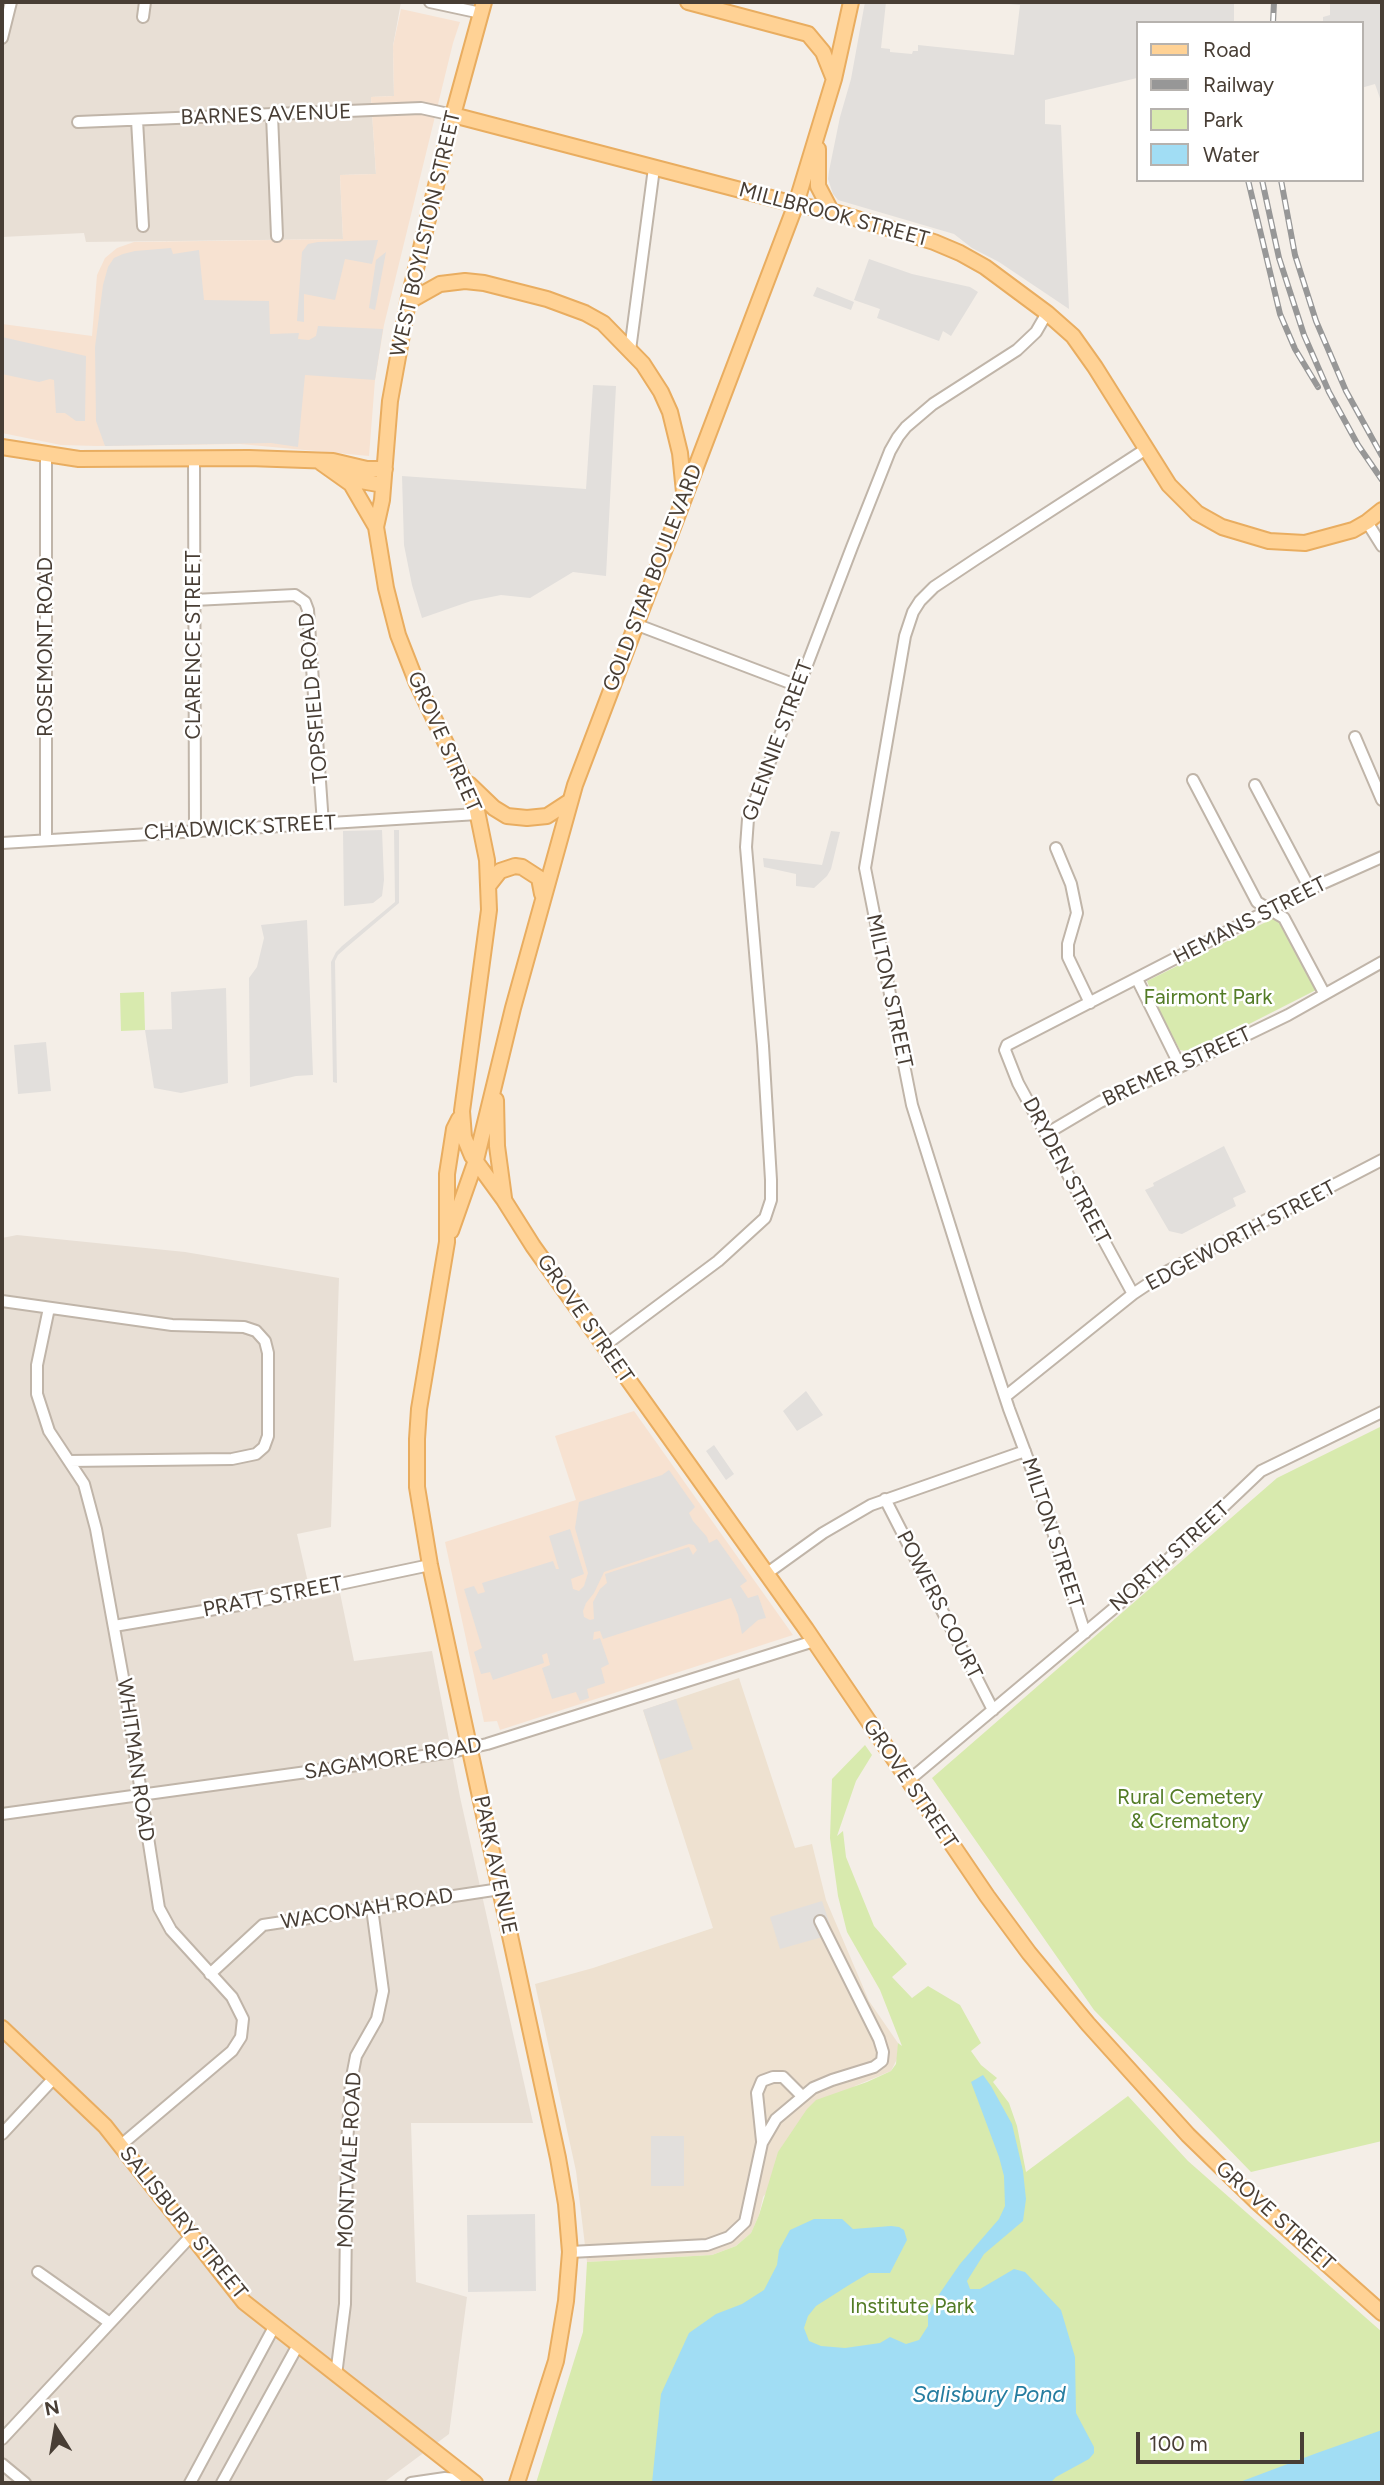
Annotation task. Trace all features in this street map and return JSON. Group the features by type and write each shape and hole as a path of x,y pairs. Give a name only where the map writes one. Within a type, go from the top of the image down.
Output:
{"main road":[{"path":"688,2 808,34 821,48 834,79"},
{"name":"GOLD STAR BOULEVARD","path":"476,1160 570,801 796,204 834,79 851,2"},
{"name":"WEST BOYLSTON STREET","path":"384,469 390,401 408,302 453,116 483,7"},
{"name":"MILLBROOK STREET","path":"453,116 831,211 934,242 960,253 985,267 1047,313 1081,346 1169,485 1208,520 1235,532 1269,541 1305,542 1340,535 1367,522 1382,510"},
{"path":"819,132 818,186 831,211"},
{"path":"408,302 445,283 484,283 547,299 585,313 603,323 650,373 666,402 682,464 684,497"},
{"path":"2,447 46,455 113,460 262,458 333,461 367,469 384,469"},
{"path":"320,462 358,492 376,527"},
{"name":"GROVE STREET","path":"384,469 376,527 389,604 403,651 464,778 478,814 487,860 489,886 486,934 462,1111 464,1138 533,1246 814,1641 1022,1944 1150,2095 1232,2178 1382,2313"},
{"path":"333,472 383,485"},
{"path":"464,778 494,808 507,816 547,816 570,801"},
{"path":"489,886 499,871 515,866 522,867 539,878 543,899"},
{"name":"GROVE STREET","path":"503,1049 496,1097 496,1130 504,1200"},
{"name":"PARK AVENUE","path":"462,1111 454,1129 447,1174 447,1242 419,1409 416,1438 419,1503 430,1565 562,2177 570,2252 566,2301 556,2361 517,2483"},
{"name":"PARK AVENUE","path":"447,1242 476,1160"},
{"name":"SALISBURY STREET","path":"2,2028 97,2118 121,2145 231,2287 274,2326 473,2482"}],"street":[{"path":"2,38 10,2"},
{"path":"142,16 145,2"},
{"path":"430,2 483,7"},
{"name":"BARNES AVENUE","path":"78,122 421,108 453,116"},
{"path":"272,116 277,236"},
{"path":"137,120 143,226"},
{"path":"630,350 654,168"},
{"name":"GLENNIE STREET","path":"604,1346 718,1261 763,1221 770,1204 771,1180 745,835 748,819 797,686 898,437 933,404 1017,350 1036,332 1047,313"},
{"name":"MILTON STREET","path":"1085,1633 977,1312 912,1105 865,868 905,636 913,612 920,601 934,587 1146,449"},
{"name":"ROSEMONT ROAD","path":"46,455 47,840"},
{"name":"CLARENCE STREET","path":"194,458 195,831"},
{"path":"1367,522 1382,546"},
{"name":"TOPSFIELD ROAD","path":"194,600 295,595 306,602 323,824"},
{"path":"635,624 797,686"},
{"path":"1355,737 1382,800"},
{"path":"1193,780 1257,902 1284,918 1324,993"},
{"path":"1255,785 1310,889"},
{"name":"CHADWICK STREET","path":"2,843 478,814"},
{"path":"1056,848 1071,884 1077,913 1068,944 1068,957 1090,1003"},
{"name":"HEMANS STREET","path":"1007,1045 1270,909 1382,857"},
{"name":"BREMER STREET","path":"1046,1134 1100,1102 1288,1015 1382,962"},
{"path":"1137,979 1180,1066"},
{"name":"DRYDEN STREET","path":"1007,1045 1006,1054 1018,1083 1133,1294"},
{"name":"EDGEWORTH STREET","path":"1006,1396 1133,1294 1190,1258 1382,1160"},
{"path":"2,1301 179,1326 244,1326 261,1335 268,1353 268,1438 264,1447 254,1455 232,1459 69,1461"},
{"name":"WHITMAN ROAD","path":"49,1308 37,1365 37,1395 49,1431 84,1484 88,1495 101,1550 155,1890 162,1916 171,1930 239,2007 243,2025 241,2037 232,2050 121,2145"},
{"name":"NORTH STREET","path":"908,1781 1138,1588 1261,1471 1382,1412"},
{"path":"766,1574 852,1514 885,1499 1025,1451"},
{"name":"POWERS COURT","path":"885,1499 993,1710"},
{"name":"PRATT STREET","path":"114,1626 245,1604 430,1565"},
{"name":"SAGAMORE ROAD","path":"2,1814 354,1767 470,1748 814,1641"},
{"name":"WACONAH ROAD","path":"210,1974 264,1925 500,1889"},
{"name":"MONTVALE ROAD","path":"336,2375 345,2304 346,2144 351,2082 356,2056 377,2019 383,1991 372,1909"},
{"path":"570,2252 707,2245 729,2237 745,2222 762,2143 770,2125 802,2096 832,2080 874,2067 882,2061 879,2039 820,1921"},
{"path":"2,2134 55,2077"},
{"path":"762,2143 757,2093 762,2081 783,2077 802,2096"},
{"path":"2,2439 191,2236"},
{"path":"38,2272 110,2323"},
{"path":"190,2483 274,2326"},
{"path":"222,2483 298,2345"},
{"path":"2,2464 25,2483"},
{"path":"411,2483 444,2477 473,2482"}],"shaded area":[{"path":"2,2 401,2 393,46 394,96 371,97 376,174 340,175 343,239 86,242 84,233 2,237"},
{"path":"865,2 886,2 881,48 890,49 890,52 912,54 913,51 918,51 918,45 1014,55 1020,5 987,2 1234,2 1234,21 1136,21 1136,78 1045,100 1045,124 1061,125 1069,309 954,234 838,200 828,179 840,117 851,79"},
{"path":"1330,2 1382,2 1382,104 1375,84 1363,87 1363,21 1323,21 1323,17 1330,15"},
{"path":"401,9 460,22 384,325 375,380 369,456 240,444 61,445 2,433 2,324 92,336 97,275 105,258 117,248 134,242 343,239 340,175 376,174 371,97 394,96 393,46"},
{"path":"378,240 372,264 345,259 335,300 304,294 304,322 297,321 302,252 308,244"},
{"path":"171,248 173,254 199,250 204,300 269,301 270,334 299,333 298,339 309,340 316,336 318,326 383,329 375,380 305,375 298,447 271,443 105,446 96,421 95,347 108,267 114,258 123,254"},
{"path":"386,252 375,310 369,308 376,260"},
{"path":"869,259 912,274 970,287 978,292 951,336 943,331 939,341 877,318 880,309 854,300"},
{"path":"817,287 854,302 851,310 813,296"},
{"path":"2,337 86,356 85,421 76,421 65,413 56,413 54,380 39,382 2,374"},
{"path":"593,385 616,386 606,576 573,572 530,598 501,595 471,601 422,618 404,545 402,476 586,489"},
{"path":"382,830 382,896 373,903 344,906 343,831"},
{"path":"394,830 399,830 399,903 338,955 335,961 337,1083 333,1082 331,962 342,946 395,902"},
{"path":"831,831 840,832 831,869 814,888 796,886 796,874 764,867 763,858 822,865"},
{"path":"307,920 313,1075 296,1076 250,1087 249,978 257,967 264,938 261,925"},
{"path":"226,988 228,1083 181,1093 154,1088 145,1030 172,1029 171,992"},
{"path":"46,1042 51,1091 18,1094 14,1045"},
{"path":"1224,1146 1246,1192 1233,1198 1236,1206 1182,1234 1169,1231 1145,1190 1154,1186 1153,1183"},
{"path":"17,1235 185,1252 339,1278 331,1527 297,1534 312,1600 340,1593 354,1661 432,1651 460,1797 533,2123 411,2123 416,2282 467,2297 449,2434 383,2483 2,2483 2,1238"},
{"path":"806,1391 823,1415 797,1431 783,1411"},
{"path":"634,1411 793,1635 500,1730 497,1721 484,1722 445,1542 576,1500 555,1436"},
{"path":"714,1445 734,1474 726,1480 706,1451"},
{"path":"669,1470 695,1507 689,1513 693,1521 709,1543 717,1539 747,1581 740,1586 748,1598 758,1595 766,1618 758,1620 742,1634 731,1598 603,1639 600,1631 594,1632 593,1640 600,1638 609,1664 601,1668 605,1683 587,1689 589,1698 580,1701 576,1692 552,1699 542,1668 550,1665 547,1653 542,1655 544,1663 493,1680 490,1672 481,1674 474,1652 482,1648 464,1589 474,1586 478,1594 485,1592 482,1583 553,1561 556,1569 559,1569 549,1536 570,1529 584,1574 571,1579 573,1589 579,1591 584,1586 588,1573 575,1528 579,1502 662,1475","holes":["689,1544 694,1545 697,1550 693,1555 689,1547 605,1574 607,1583 593,1602 594,1619 584,1617 586,1603 604,1572"]},
{"path":"739,1678 795,1848 812,1844 826,1900 869,2001 898,2043 898,2057 891,2071 855,2086 763,2197 751,2233 736,2246 712,2255 587,2262 576,2171 535,1984 593,1968 713,1928 643,1710"},
{"path":"676,1699 693,1749 660,1760 643,1710"},
{"path":"822,1901 833,1934 780,1949 770,1917"},
{"path":"651,2136 684,2136 684,2186 651,2186"},
{"path":"535,2214 536,2291 468,2292 467,2215"}],"green space":[{"name":"Fairmont Park","path":"1276,917 1316,990 1194,1052 1180,1050 1158,1010 1147,981"},
{"path":"144,992 145,1030 121,1031 120,993"},
{"name":"Rural Cemetery & Crematory","path":"1382,1426 1382,2141 1251,2172 1094,2010 932,1778 1277,1478"},
{"name":"Institute Park","path":"865,1745 872,1755 856,1781 837,1836 843,1831 846,1857 874,1926 907,1964 892,1977 912,1998 928,1986 960,2005 981,2043 971,2051 981,2065 997,2078 993,2082 1009,2103 1017,2126 1026,2172 1128,2096 1188,2161 1382,2332 1382,2483 536,2483 583,2332 587,2262 712,2255 736,2246 751,2233 778,2152 807,2109 816,2100 891,2071 896,2064 898,2043 902,2046 880,1990 847,1932 838,1896 830,1838 832,1779"}],"water":[{"name":"Salisbury Pond","path":"983,2075 1012,2124 1023,2171 1026,2199 1023,2221 984,2254 967,2281 970,2289 980,2289 1014,2269 1025,2272 1061,2310 1075,2357 1076,2413 1094,2447 1094,2453 1089,2459 1050,2483 652,2483 661,2394 689,2333 716,2314 742,2304 764,2290 777,2265 779,2250 790,2230 814,2219 842,2219 853,2229 891,2226 904,2230 907,2240 890,2273 869,2273 816,2306 808,2316 804,2328 809,2341 821,2346 845,2348 880,2343 890,2337 906,2344 919,2340 928,2326 928,2313 940,2293 960,2264 999,2219 1005,2206 1004,2176 999,2157 971,2082"},
{"path":"1382,2430 1382,2483 1237,2483 1317,2453"}],"railway":[{"path":"1273,21 1274,2"},
{"path":"1248,182 1280,314 1295,349 1318,387"},
{"path":"1262,182 1279,258 1304,335 1329,392 1358,445 1382,480"},
{"path":"1281,182 1295,255 1316,321 1346,391 1382,456"}]}
